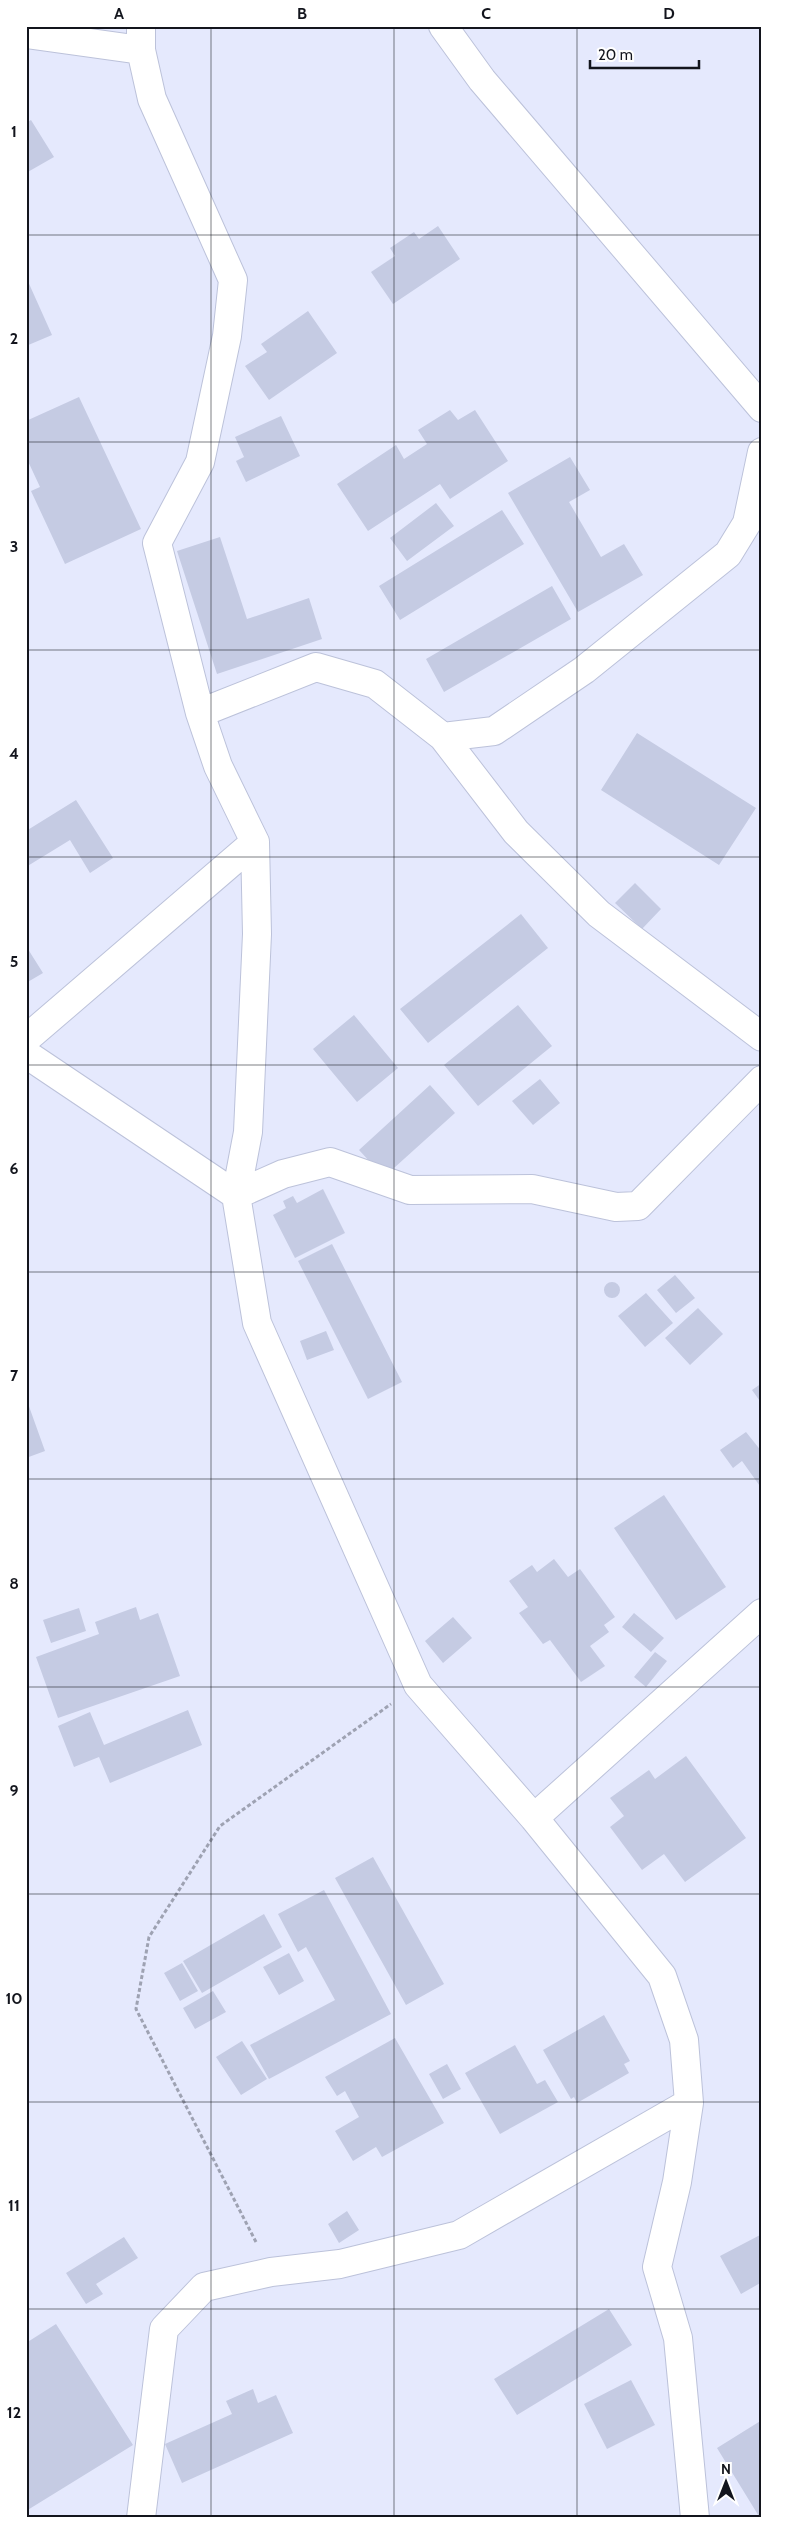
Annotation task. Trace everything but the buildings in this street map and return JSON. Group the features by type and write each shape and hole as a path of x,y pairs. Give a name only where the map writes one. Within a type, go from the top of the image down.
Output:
{"street":[{"path":"444,26 482,80 762,408"},
{"path":"26,34 141,38 152,99 233,280 227,336 200,462 157,542 200,713 218,766 255,842 257,934 248,1132 236,1195 257,1323 418,1685 534,1818 662,1976 684,2040 689,2103 677,2182 656,2267 678,2338 695,2518"},
{"path":"443,737 494,731 584,670 728,554 747,523 762,452"},
{"path":"200,713 316,667 375,684 443,737 516,832 599,914 762,1037"},
{"path":"26,1039 255,842"},
{"path":"26,1054 236,1195"},
{"path":"236,1195 283,1174 330,1162 410,1190 532,1189 616,1207 638,1206 762,1080"},
{"path":"534,1818 762,1612"},
{"path":"141,2518 164,2329 204,2286 271,2272 340,2264 459,2235 689,2103"}],"path":[{"path":"271,2272 136,2009 150,1937 220,1826 418,1685"}]}
